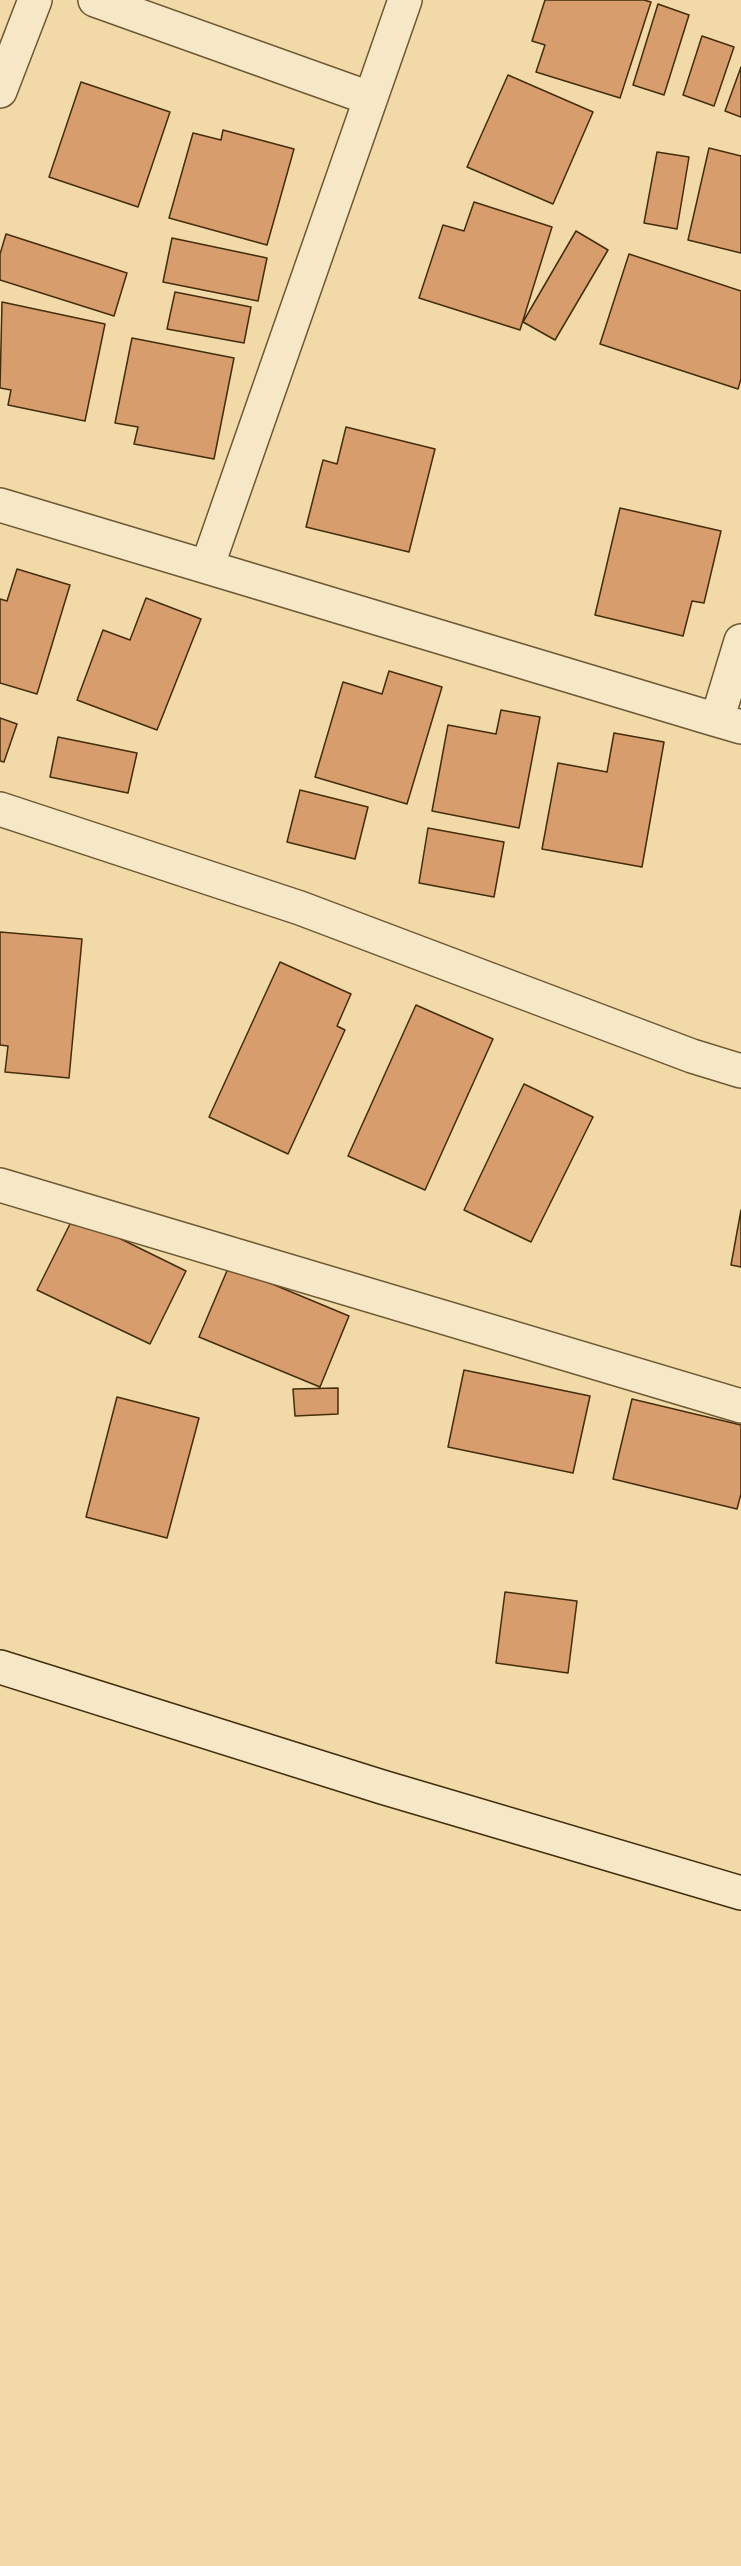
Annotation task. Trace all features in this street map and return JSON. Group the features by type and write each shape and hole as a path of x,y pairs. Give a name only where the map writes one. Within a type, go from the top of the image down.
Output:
{"street":[{"path":"0,91 34,0"},
{"path":"95,0 369,98"},
{"path":"207,567 405,0"},
{"path":"0,505 729,724 741,641"},
{"path":"0,809 300,909 692,1056 741,1071"},
{"path":"0,1185 741,1406"},
{"path":"0,1666 382,1787 741,1893"}],"building":[{"path":"545,0 644,0 651,2 620,98 536,72 545,45 532,41"},
{"path":"658,4 689,15 664,95 633,85"},
{"path":"702,36 734,47 714,106 683,95"},
{"path":"741,67 741,117 725,111"},
{"path":"508,75 593,112 553,204 467,167"},
{"path":"81,82 170,112 138,207 49,177"},
{"path":"223,130 294,149 267,245 169,218 193,133 221,140"},
{"path":"709,148 741,156 741,253 688,240"},
{"path":"657,152 689,157 677,229 644,223"},
{"path":"474,202 552,227 520,330 419,298 443,225 464,231"},
{"path":"576,231 608,250 555,340 523,322"},
{"path":"6,234 127,273 114,316 0,280 0,254"},
{"path":"172,238 267,258 258,301 163,282"},
{"path":"629,254 741,291 741,379 738,389 600,344"},
{"path":"175,292 251,307 244,343 167,329"},
{"path":"2,302 105,324 85,421 8,405 11,390 0,388"},
{"path":"132,338 234,358 214,459 134,444 138,427 115,423"},
{"path":"346,427 435,449 409,552 306,527 323,460 337,464"},
{"path":"620,508 721,531 704,603 692,601 683,636 595,615"},
{"path":"17,569 70,585 37,694 0,683 0,599 7,601"},
{"path":"146,598 201,619 157,730 77,700 103,630 130,640"},
{"path":"389,671 442,687 407,804 315,777 343,682 382,694"},
{"path":"501,710 540,717 519,828 432,811 448,725 496,734"},
{"path":"0,718 17,724 4,762 0,761"},
{"path":"614,733 664,742 642,867 542,849 558,763 607,772"},
{"path":"58,737 137,753 128,793 50,777"},
{"path":"300,790 368,807 355,859 287,842"},
{"path":"428,828 504,842 494,897 419,883"},
{"path":"0,932 82,939 69,1078 5,1072 8,1046 0,1045"},
{"path":"280,962 351,994 337,1026 345,1030 288,1154 209,1117"},
{"path":"416,1005 493,1039 425,1190 348,1156"},
{"path":"524,1084 593,1117 531,1242 464,1210"},
{"path":"741,1210 741,1267 731,1265"},
{"path":"74,1216 186,1271 150,1344 37,1290"},
{"path":"229,1266 349,1316 320,1387 199,1337"},
{"path":"464,1370 590,1396 573,1473 448,1447"},
{"path":"338,1388 338,1414 295,1416 293,1389"},
{"path":"117,1397 199,1418 167,1538 86,1517"},
{"path":"632,1399 741,1425 741,1494 737,1509 613,1479"},
{"path":"505,1592 577,1601 568,1673 496,1663"}]}
